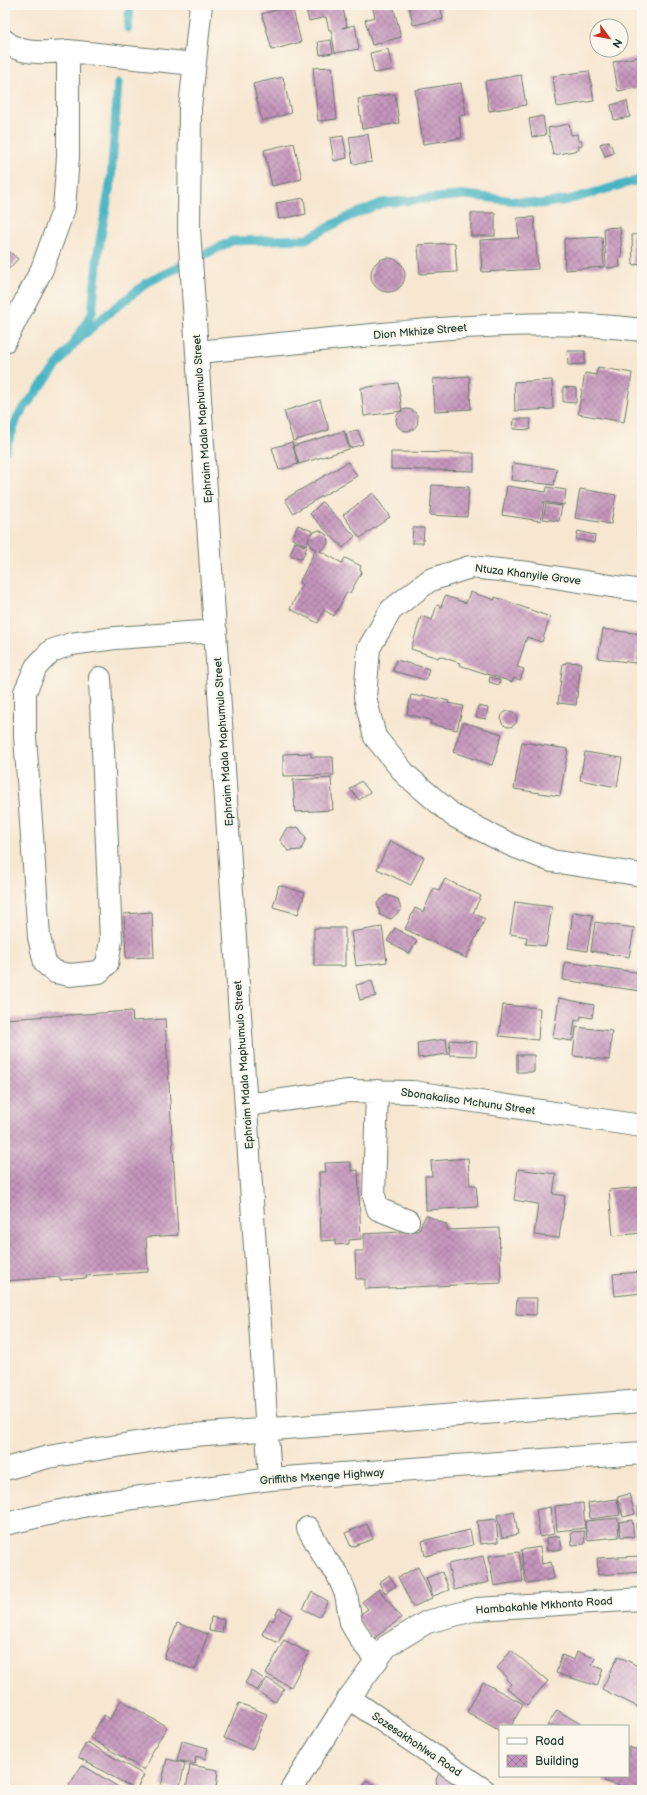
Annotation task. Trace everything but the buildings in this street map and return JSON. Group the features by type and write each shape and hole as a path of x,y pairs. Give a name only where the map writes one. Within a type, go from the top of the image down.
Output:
{"street":[{"name":"Ephraim Mdala Maphumulo Street","path":"201,5 190,108 189,228 270,1479"},
{"path":"5,41 21,49 40,53 68,51 194,64"},
{"path":"5,341 42,269 64,208 68,156 68,51"},
{"name":"Dion Mkhize Street","path":"198,352 459,327 536,325 619,327 642,330"},
{"name":"Ntuza Khanyile Grove","path":"642,591 530,573 470,567 430,580 391,610 369,648 365,697 375,738 406,775 454,816 511,845 552,861 642,875"},
{"path":"100,678 111,940 107,964 99,972 70,975 55,972 44,963 39,937 25,736 25,692 36,667 51,651 71,644 115,638 216,631"},
{"name":"Sbonakaliso Mchunu Street","path":"246,1105 348,1091 413,1092 642,1126"},
{"path":"378,1091 374,1196 378,1209 408,1221"},
{"path":"5,1469 48,1457 180,1436 642,1401"},
{"name":"Griffiths Mxenge Highway","path":"5,1524 91,1504 270,1479 642,1453"},
{"path":"308,1528 326,1560 337,1573 346,1594 351,1623 363,1643 377,1660"},
{"name":"Hambakahle Mkhonto Road","path":"291,1790 349,1698 387,1646 427,1622 477,1609 642,1599"},
{"name":"Sozesakhohlwa Road","path":"349,1698 484,1790"}],"waterway":[{"path":"128,28 130,5"},
{"path":"5,451 18,416 71,347 92,313 98,253 111,179 118,83"},
{"path":"71,347 100,320 148,282 232,241 306,239 350,216 382,203 466,195 540,204 568,200 642,179"}]}
